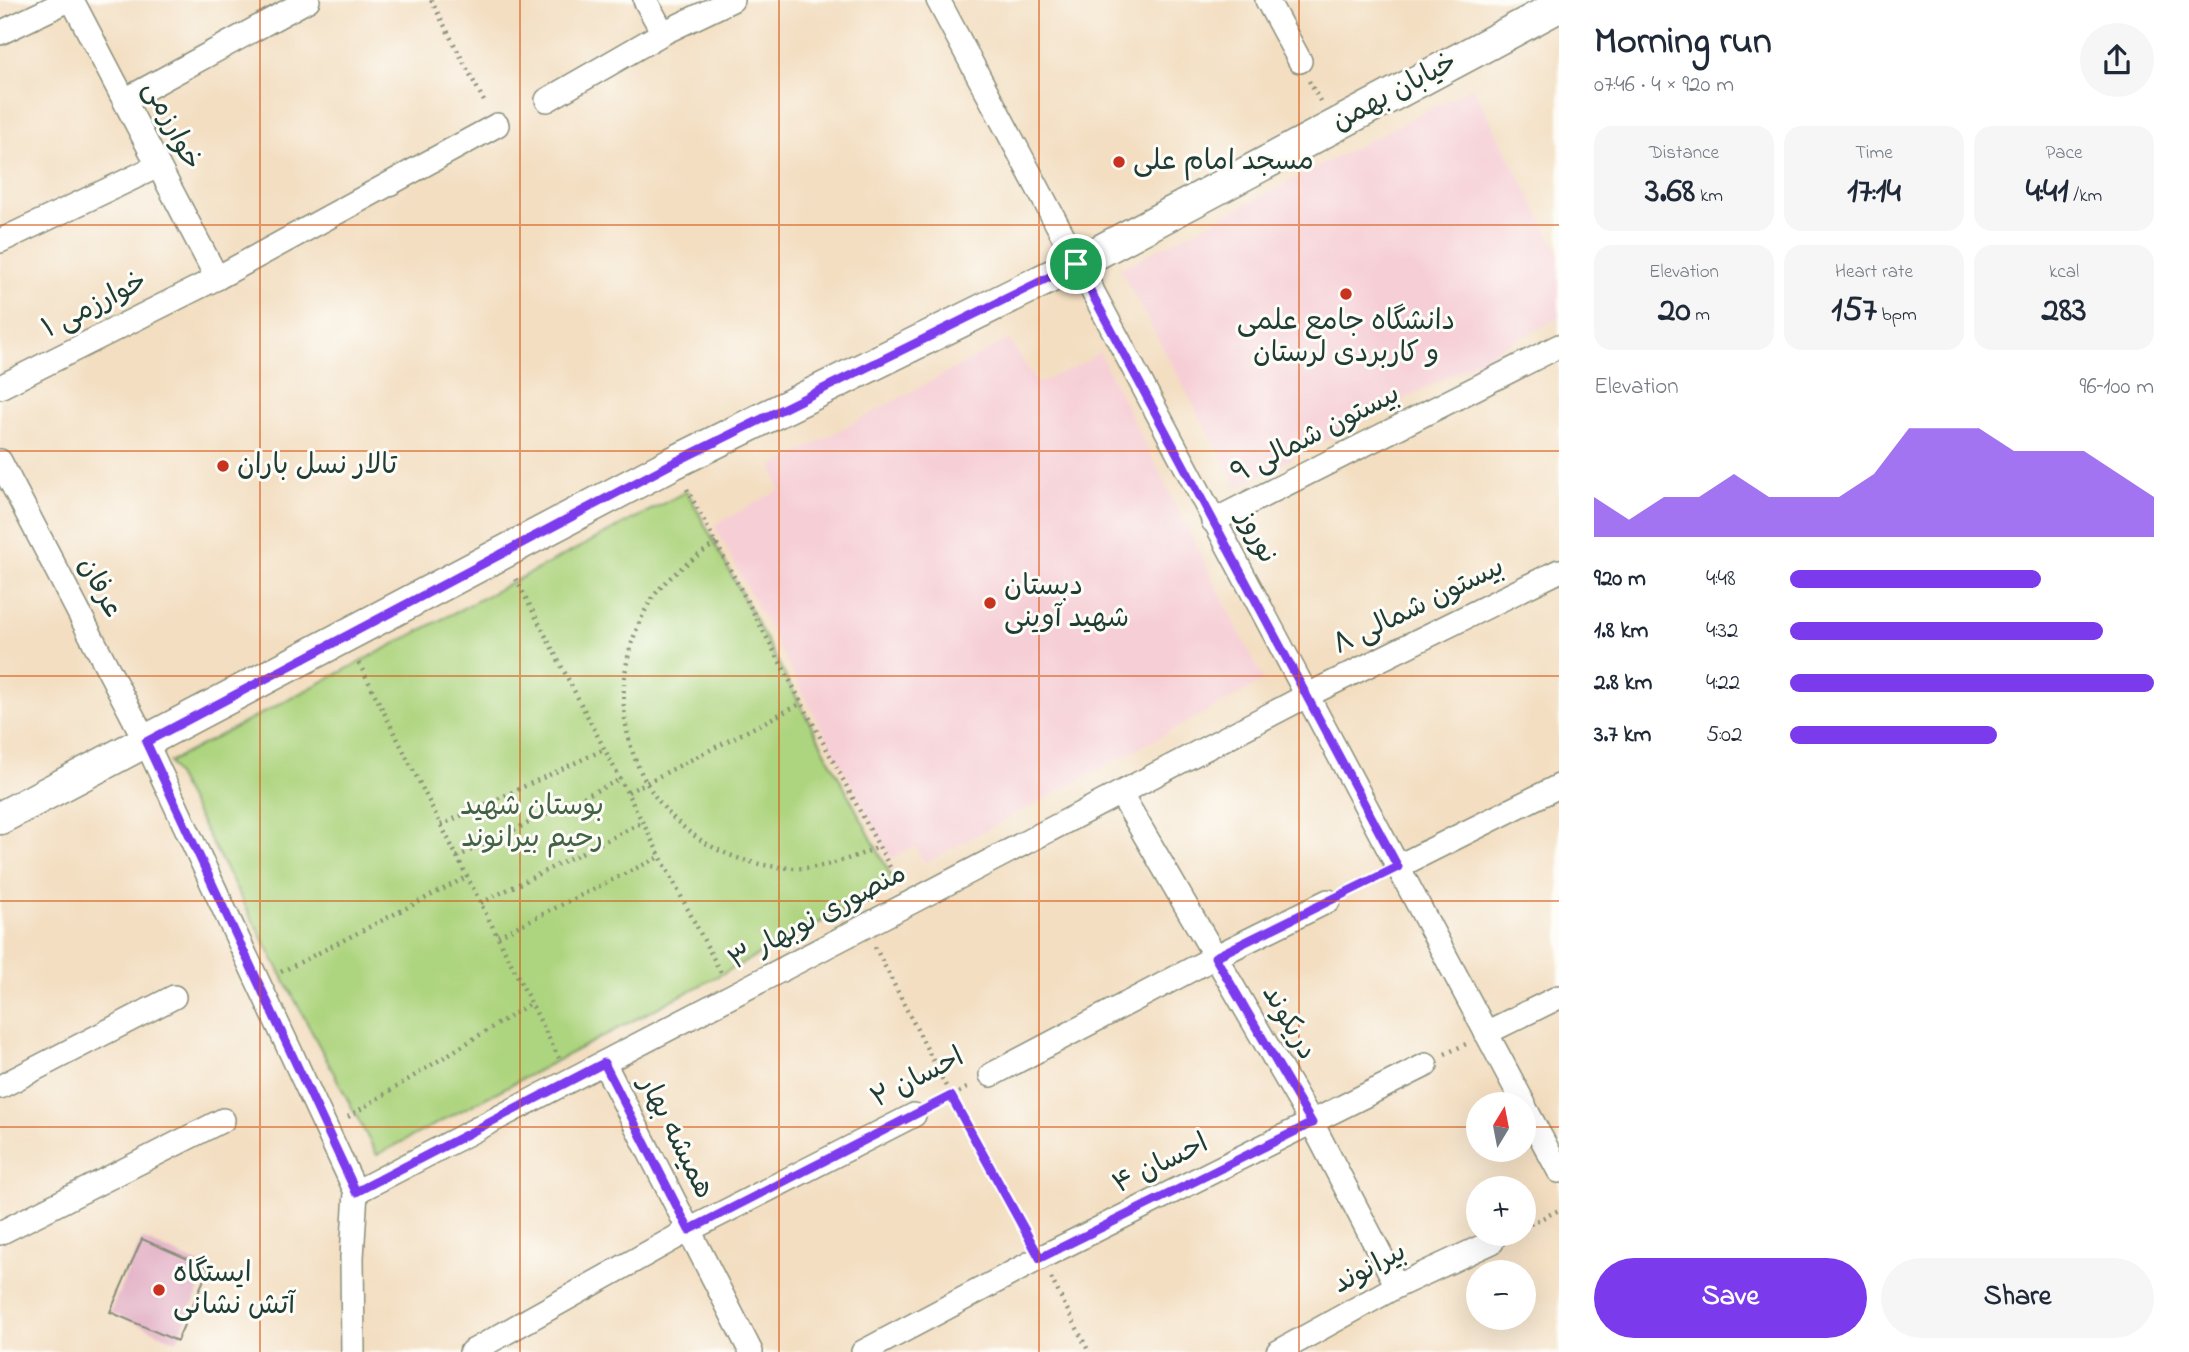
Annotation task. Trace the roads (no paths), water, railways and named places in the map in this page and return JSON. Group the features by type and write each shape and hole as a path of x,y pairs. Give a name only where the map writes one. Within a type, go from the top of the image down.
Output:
{"street":[{"path":"0,33 71,0"},
{"name":"خوارزمی","path":"71,0 217,278"},
{"path":"125,100 308,0"},
{"path":"645,0 663,33"},
{"path":"547,100 663,33 732,0"},
{"name":"نوروز","path":"938,0 1517,1092"},
{"path":"1267,0 1300,61"},
{"name":"خیابان بهمن","path":"0,818 673,463 1076,264 1559,6"},
{"name":"خوارزمی ۱","path":"0,387 217,278 497,125"},
{"path":"0,241 158,166"},
{"name":"بیستون شمالی ۹","path":"1213,521 1559,346"},
{"name":"عرفان","path":"0,461 146,742 356,1192"},
{"name":"بیستون شمالی ۸","path":"1306,696 1559,571"},
{"name":"منصوری نوبهار ۳","path":"356,1192 1306,696"},
{"path":"1398,867 1559,786"},
{"name":"دریکوند","path":"1121,793 1312,1123 1397,1286"},
{"name":"احسان ۲","path":"991,1075 1328,901"},
{"path":"0,1087 174,997"},
{"path":"1486,1033 1559,997"},
{"name":"همیشه بهار","path":"604,1063 751,1352"},
{"name":"احسان ۴","path":"863,1352 1040,1258 1426,1065"},
{"name":"احسان ۲","path":"471,1352 689,1230 914,1115"},
{"path":"0,1233 223,1119"},
{"name":"نوروز","path":"1536,1128 1559,1171"},
{"path":"353,1352 352,1258 356,1192"},
{"name":"بیرانوند","path":"1278,1352 1397,1286 1483,1246"}],"place":[{"name":"مسجد امام علی","path":"1119,162"},
{"name":"دانشگاه جامع علمی و کاربردی لرستان","path":"1346,294"},
{"name":"تالار نسل باران","path":"223,466"},
{"name":"دبستان شهید آوینی","path":"990,603"},
{"name":"ایستگاه آتش نشانی","path":"159,1290"}],"park label":[{"name":"بوستان شهید رحیم بیرانوند","path":"532,823"}]}
